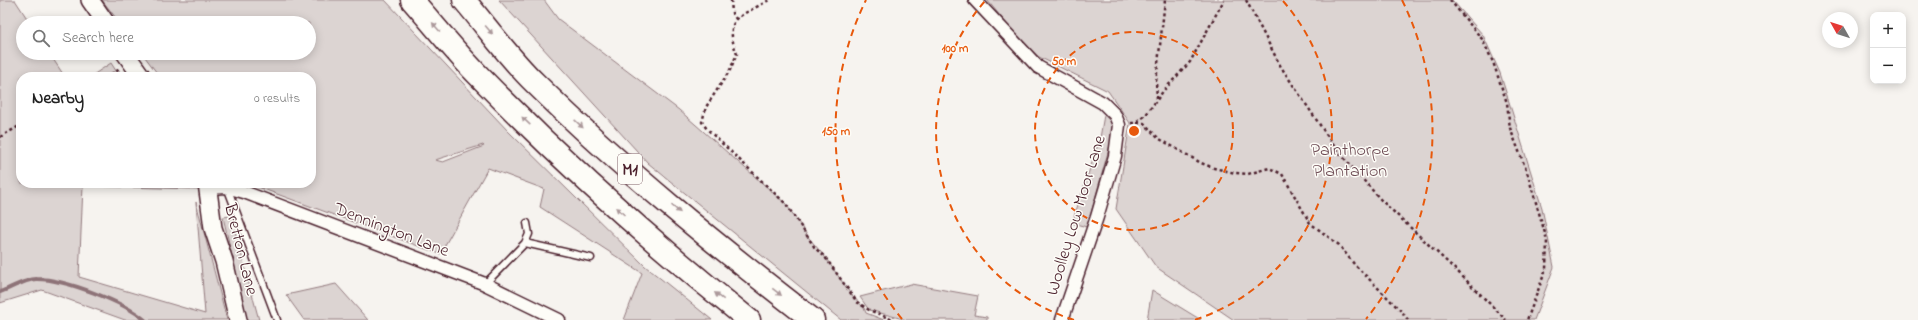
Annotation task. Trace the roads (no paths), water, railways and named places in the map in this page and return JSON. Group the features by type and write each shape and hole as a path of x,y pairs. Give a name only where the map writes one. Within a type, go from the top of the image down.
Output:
{"highway":[{"name":"M1","path":"412,0 479,77 613,204 704,284 749,320"},
{"name":"M1","path":"464,0 533,82 600,144 738,262 813,320"}],"street":[{"path":"90,0 101,16"},
{"name":"Woolley Low Moor Lane","path":"975,0 1038,67 1103,104 1115,115 1119,125 1115,156 1097,217 1062,320"},
{"path":"130,60 138,72"},
{"name":"Bretton Lane","path":"207,188 212,228 224,261 238,320"},
{"name":"Dennington Lane","path":"230,188 486,284 559,320"}],"lane":[{"path":"227,188 277,320"},
{"path":"486,284 525,243 528,234 527,223"},
{"path":"525,243 591,258"}],"waterway":[{"path":"0,292 33,279 49,280 78,287 109,299 145,320"}],"park label":[{"name":"Painthorpe Plantation","path":"1350,159"}]}
